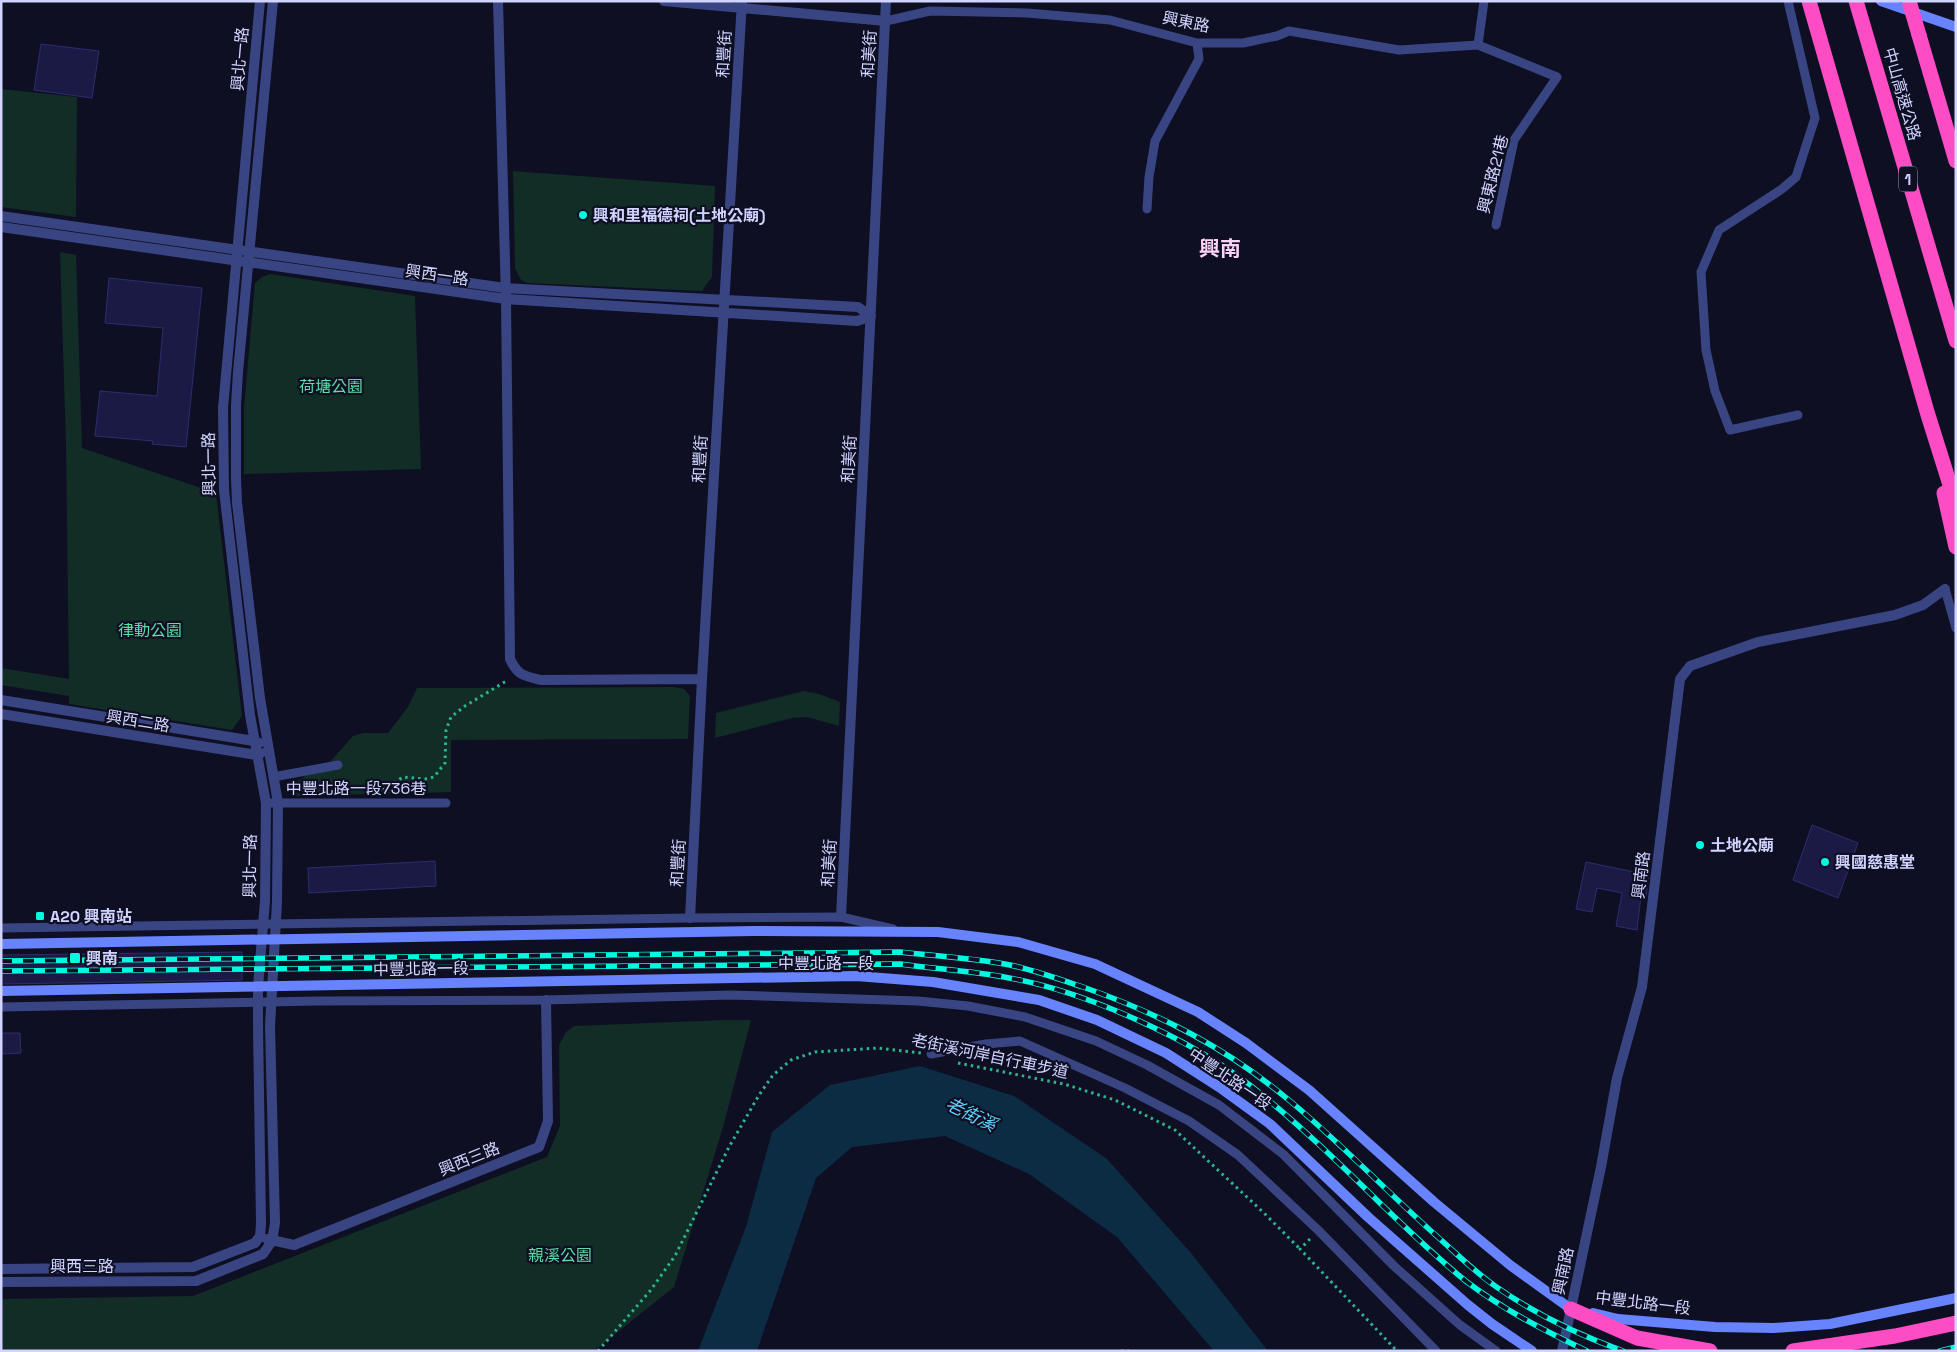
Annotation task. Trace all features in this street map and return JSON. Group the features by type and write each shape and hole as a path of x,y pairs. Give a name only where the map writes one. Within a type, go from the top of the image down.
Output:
{"highway":[{"name":"中山高速公路","path":"1856,1 1956,341"},
{"name":"中山高速公路","path":"1909,1 1956,162"},
{"path":"1810,8 1928,415 1956,504"},
{"path":"1928,415 1956,547"},
{"path":"1571,1309 1638,1338 1710,1351"},
{"path":"1793,1351 1894,1336 1956,1323"}],"main road":[{"path":"1882,1 1956,28"},
{"name":"中豐北路一段","path":"1,944 754,931 938,932 1018,942 1094,964 1198,1012 1246,1043 1309,1090 1434,1202 1510,1265 1571,1309 1618,1318 1715,1327 1774,1328 1830,1324 1956,1298"},
{"name":"中豐北路一段","path":"1,991 856,976 933,982 1039,1000 1097,1020 1166,1054 1219,1087 1270,1124 1368,1217 1468,1305 1532,1351"}],"street":[{"name":"興北一路","path":"258,987 264,926 266,803 248,704 224,490 223,408 260,1"},
{"path":"272,1241 275,1222 271,1003 276,925 278,803 260,698 237,503 236,405 273,1"},
{"path":"498,1 506,300 510,659 515,670 542,680 702,679"},
{"name":"興東路","path":"664,1 742,5 886,21"},
{"name":"和美街","path":"841,917 886,1"},
{"name":"和豐街","path":"690,918 702,679 742,5"},
{"path":"1,216 505,288 858,307 871,316"},
{"name":"興西一路","path":"1,227 506,300 857,321 871,316"},
{"name":"興南路","path":"1562,1351 1601,1167 1617,1078 1642,987 1680,680 1690,666 1758,642 1895,615 1923,605 1944,589"},
{"path":"1,700 254,741 269,749"},
{"name":"興西二路","path":"1,714 257,755"},
{"path":"257,755 269,749"},
{"path":"258,987 260,1236"},
{"name":"興西三路","path":"1,1269 193,1267 255,1243 260,1236 272,1241 294,1245 539,1147 548,1121 546,1000"},
{"name":"興西三路","path":"1,1282 196,1281 262,1254 272,1241"}],"lane":[{"path":"1478,45 1484,1"},
{"path":"1788,1 1815,118 1796,177 1719,230 1701,272 1706,350 1715,391 1730,430 1798,414"},
{"name":"興東路","path":"886,21 930,11 1026,13 1110,20 1197,43 1243,43 1277,36 1289,31 1399,50 1478,45"},
{"path":"1147,209 1149,177 1155,140 1199,59 1197,43"},
{"name":"興東路21巷","path":"1478,45 1557,77 1514,140 1496,225"},
{"path":"1944,589 1956,628"},
{"path":"273,777 338,765"},
{"name":"中豐北路一段736巷","path":"266,803 446,803"},
{"name":"中豐北路一段","path":"1,928 841,917 903,931"},
{"name":"中豐北路一段","path":"1,1006 318,1001 546,1000 731,995 918,1000 968,1006 1025,1017 1096,1041 1147,1066 1218,1106 1283,1154 1394,1266 1460,1325 1496,1351"},
{"path":"931,1054 986,1044 1020,1042 1116,1084 1189,1121 1238,1155 1318,1230 1436,1351"}],"path":[{"path":"382,790 403,777 425,779 434,777 445,763 446,730 450,717 520,673"},
{"name":"老街溪河岸自行車步道","path":"598,1351 650,1291 675,1256 729,1147 759,1095 774,1075 791,1060 815,1052 878,1048 931,1054 944,1060 1064,1084 1115,1100 1175,1130 1264,1213 1397,1351"},
{"path":"1300,1250 1318,1230"},
{"path":"1121,1351 1129,1351"}],"green space":[{"path":"1,89 77,97 76,217 1,207"},
{"path":"513,171 715,186 712,277 702,291 527,283 521,280 515,268"},
{"name":"律動公園","path":"60,252 76,255 82,448 216,493 242,716 232,730 69,704 69,696 1,685 1,668 69,679 66,444"},
{"name":"荷塘公園","path":"270,274 415,296 421,469 244,474 244,408 255,283 262,277"},
{"path":"674,687 684,689 690,696 688,739 451,740 451,792 295,796 293,782 301,780 309,772 330,762 353,736 363,733 388,733 408,707 417,688"},
{"path":"804,691 819,694 840,702 839,726 807,717 792,718 715,738 716,713"},
{"name":"親溪公園","path":"751,1020 723,1127 674,1287 594,1351 1,1351 1,1299 193,1296 547,1157 560,1126 559,1045 566,1032 574,1026"}],"water":[{"name":"老街溪","path":"920,1066 1014,1096 1107,1159 1191,1253 1268,1351 1214,1351 1117,1237 1029,1174 945,1136 852,1147 816,1178 757,1351 698,1351 746,1227 772,1132 830,1085"}],"building":[{"path":"41,44 99,51 92,98 34,90"},
{"path":"109,278 202,288 186,447 152,444 153,441 95,436 100,391 157,396 163,328 105,323"},
{"name":"興國慈惠堂","path":"1812,825 1858,843 1838,898 1793,880"},
{"path":"435,861 436,886 309,893 308,868"},
{"path":"1586,862 1649,875 1646,897 1641,896 1637,930 1616,926 1622,893 1597,888 1592,912 1576,909"},
{"path":"242,952 242,980 1,984 1,955"},
{"path":"1,1033 20,1033 21,1053 1,1054"}],"railway":[{"path":"1,961 900,952 1019,967 1111,997 1166,1021 1217,1049 1266,1082 1309,1117 1421,1222 1490,1283 1559,1324 1623,1351"},
{"path":"1,971 900,964 982,974 1038,984 1103,1005 1136,1019 1198,1051 1226,1068 1251,1086 1302,1129 1424,1245 1467,1282 1525,1320 1587,1351"},
{"path":"1940,1351 1956,1347"}],"place":[{"name":"興和里福德祠(土地公廟)","path":"583,215"},
{"name":"土地公廟","path":"1700,845"},
{"name":"興國慈惠堂","path":"1825,862"},
{"name":"A20 興南站","path":"40,916"},
{"name":"興南","path":"75,958"}],"district":[{"name":"興南","path":"1220,248"}]}
